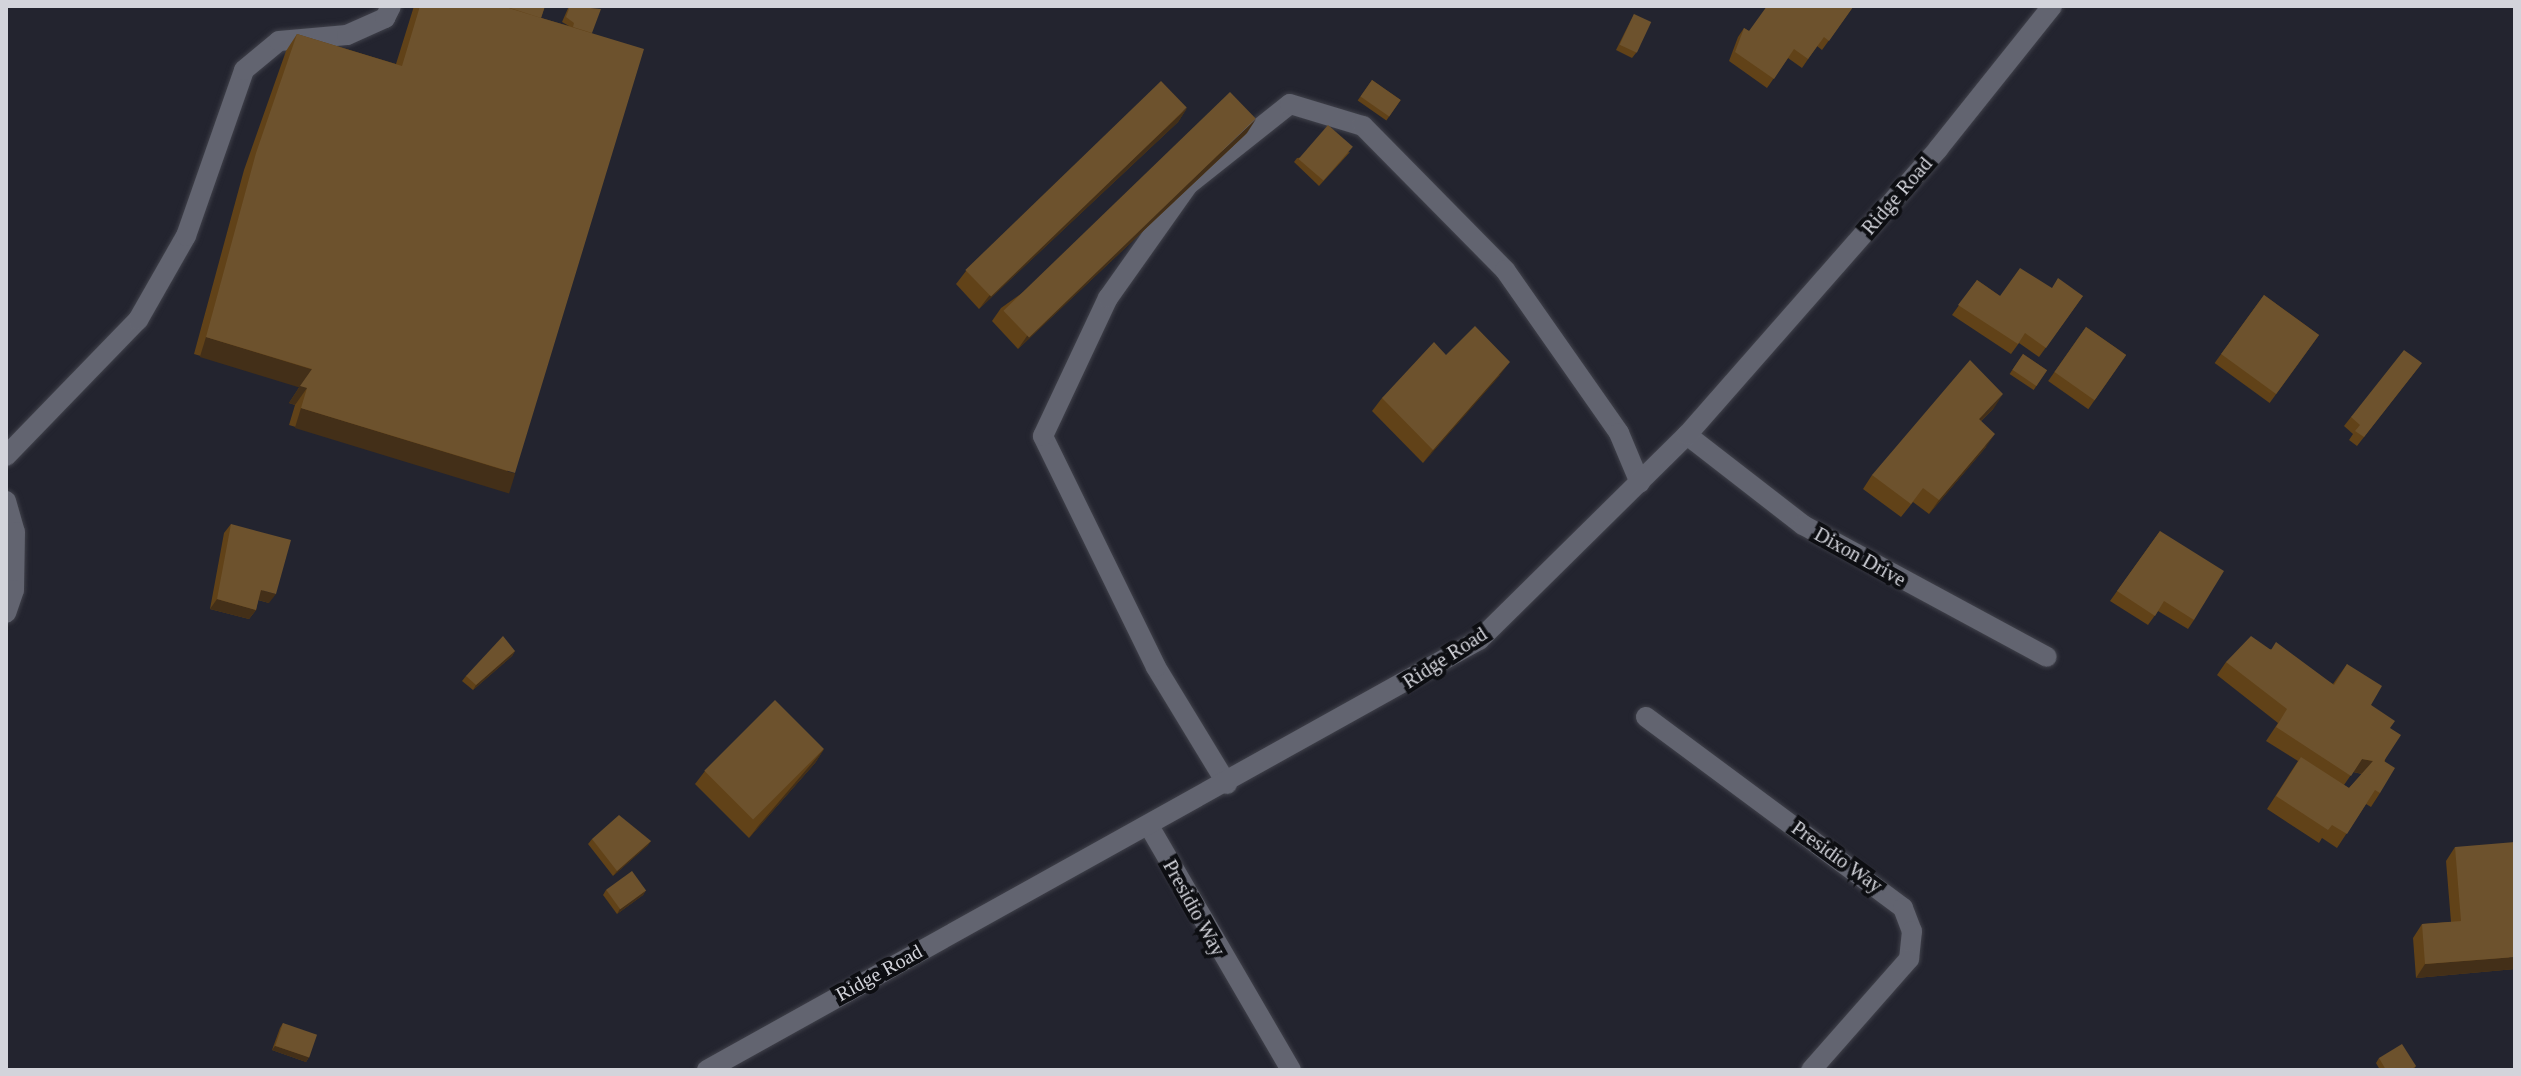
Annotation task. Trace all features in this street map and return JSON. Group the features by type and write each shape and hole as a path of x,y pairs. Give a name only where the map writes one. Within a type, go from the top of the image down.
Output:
{"street":[{"path":"6,456 138,320 186,236 244,70 279,41 347,35 385,18 391,6"},
{"name":"Ridge Road","path":"707,1070 1227,784 1479,640 1687,435 1938,149 2052,6"},
{"path":"1227,784 1156,667 1043,436 1108,298 1188,185 1290,104 1363,126 1505,270 1619,433 1640,483"},
{"name":"Dixon Drive","path":"1687,435 1803,525 2047,657"},
{"path":"6,501 15,532 14,590 6,613"},
{"name":"Presidio Way","path":"1646,717 1903,908 1912,931 1909,959 1811,1070"},
{"name":"Presidio Way","path":"1149,826 1291,1070"}],"building":[{"path":"420,6 502,6 644,49 515,473 301,408 307,388 300,386 312,369 206,337 256,153 297,34 402,66"},
{"path":"504,6 545,6 541,18"},
{"path":"570,6 601,9 592,33 573,27 574,23 566,17"},
{"path":"1767,6 1853,7 1829,41 1824,37 1808,59 1794,49 1774,79 1735,52 1744,28 1749,31"},
{"path":"1634,14 1651,22 1637,53 1620,45"},
{"path":"1372,80 1401,100 1389,116 1361,96"},
{"path":"1161,81 1187,108 991,297 965,270"},
{"path":"1230,92 1256,119 1029,337 1003,311"},
{"path":"1328,125 1353,147 1323,181 1298,159"},
{"path":"2020,268 2052,288 2058,278 2083,296 2046,348 2025,333 2018,344 1958,305 1977,280 2000,296"},
{"path":"2264,295 2319,335 2276,394 2221,354"},
{"path":"1475,326 1510,362 1433,450 1382,398 1434,342 1446,355"},
{"path":"2086,327 2126,355 2095,400 2054,372"},
{"path":"2404,350 2422,363 2364,437 2355,431 2360,425 2351,417"},
{"path":"2023,354 2047,370 2036,386 2012,370"},
{"path":"1970,360 2003,394 1979,419 1995,434 1939,500 1923,488 1911,504 1872,475"},
{"path":"231,524 291,540 276,594 261,590 256,610 217,599"},
{"path":"2160,531 2224,571 2194,620 2164,601 2155,616 2117,591"},
{"path":"503,636 515,651 476,685 466,676"},
{"path":"2251,636 2271,650 2276,642 2334,685 2347,664 2382,686 2371,705 2395,721 2390,728 2401,735 2384,761 2395,768 2380,793 2375,790 2347,834 2332,825 2328,830 2276,796 2301,757 2349,788 2373,761 2362,759 2351,776 2276,727 2287,709 2226,662"},
{"path":"775,700 824,749 753,820 704,771"},
{"path":"619,815 651,841 617,871 592,839"},
{"path":"2515,842 2515,957 2425,964 2422,924 2461,921 2455,847"},
{"path":"632,871 646,890 620,909 606,890"},
{"path":"283,1023 317,1035 309,1057 275,1046"},
{"path":"2402,1044 2416,1066 2410,1070 2386,1070 2379,1058"}]}
